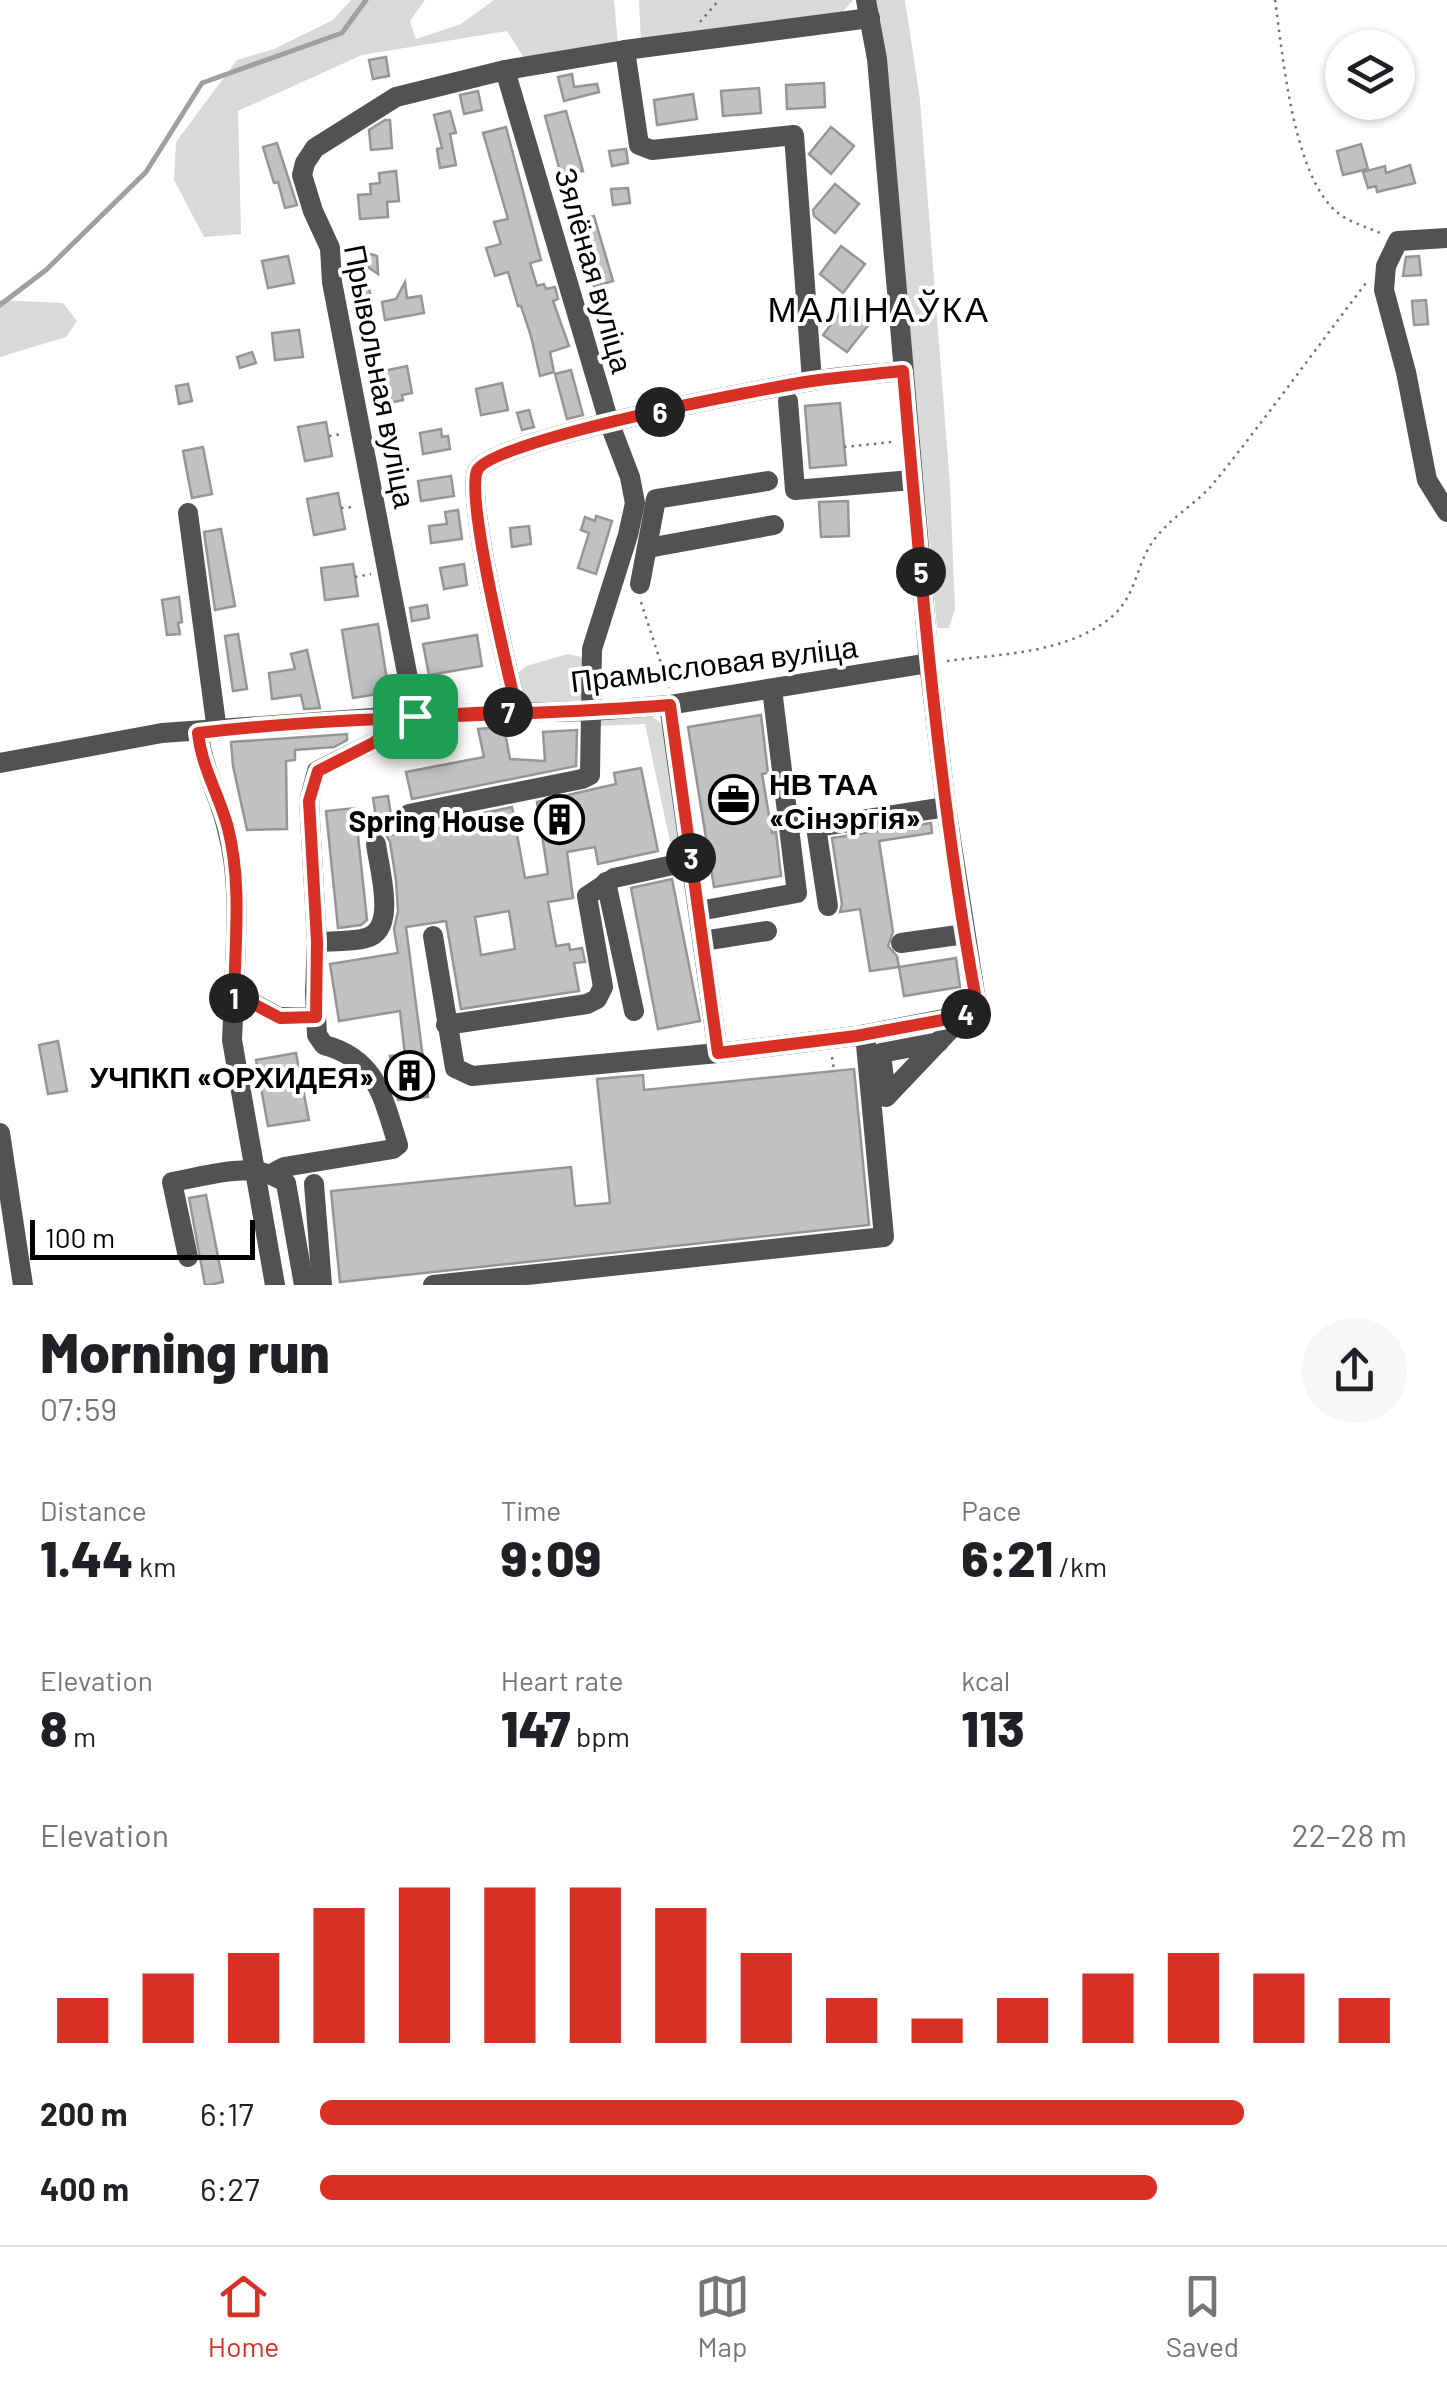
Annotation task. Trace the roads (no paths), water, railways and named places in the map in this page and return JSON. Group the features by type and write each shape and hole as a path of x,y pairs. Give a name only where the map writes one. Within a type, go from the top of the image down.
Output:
{"street":[{"path":"505,70 868,9 877,60 928,663 976,1000 939,1042"},
{"path":"625,50 639,145 652,150 794,135 812,381"},
{"name":"Прывольная вуліца","path":"413,716 332,282 330,248 312,210 302,174 304,163 315,148 396,97 505,70"},
{"name":"Зялёная вуліца","path":"409,814 590,775 592,649 635,502 505,70"},
{"path":"1447,238 1398,241 1386,266 1384,290 1406,372 1427,480 1447,512"},
{"path":"517,711 491,591 475,475 481,463 505,452 609,422 812,381 903,371"},
{"path":"788,401 795,490 912,480"},
{"path":"640,593 656,499 768,480"},
{"path":"188,513 208,732 201,761 228,829 237,882 232,1040 263,1171 274,1285"},
{"path":"648,548 774,525"},
{"name":"Прамысловая вуліца","path":"0,763 162,733 413,716 672,705 928,663"},
{"path":"699,912 797,894 772,690"},
{"path":"672,705 718,1053"},
{"path":"188,1257 172,1182 263,1171 398,1145 372,1072 336,1048 324,1046 317,1036 317,942 309,801 318,771 375,742 391,724 413,716"},
{"path":"828,906 816,827 946,807"},
{"path":"317,942 368,938 381,930 385,916 376,844"},
{"path":"446,1026 588,1004 596,999 602,988 587,896 606,882 691,860"},
{"path":"606,882 634,1011"},
{"path":"703,941 767,931"},
{"path":"900,943 965,934"},
{"path":"432,936 455,1068 472,1076 718,1053 865,1034 964,1016"},
{"path":"234,998 280,1018 316,1017"},
{"path":"433,1285 884,1237 865,1034"},
{"path":"0,1133 24,1285"},
{"path":"263,1171 286,1182 304,1285"},
{"path":"314,1184 322,1285"}],"waterway":[{"name":"МАЛІНАЎКА","path":"0,305 46,270 146,172 202,83 342,33 366,0"}],"place":[{"name":"НВ ТАА «Сінэргія»","path":"734,800"},
{"name":"Spring House","path":"560,820"},
{"name":"УЧПКП «ОРХИДЕЯ»","path":"409,1076"}],"district":[{"name":"МАЛІНАЎКА","path":"879,308"}]}
